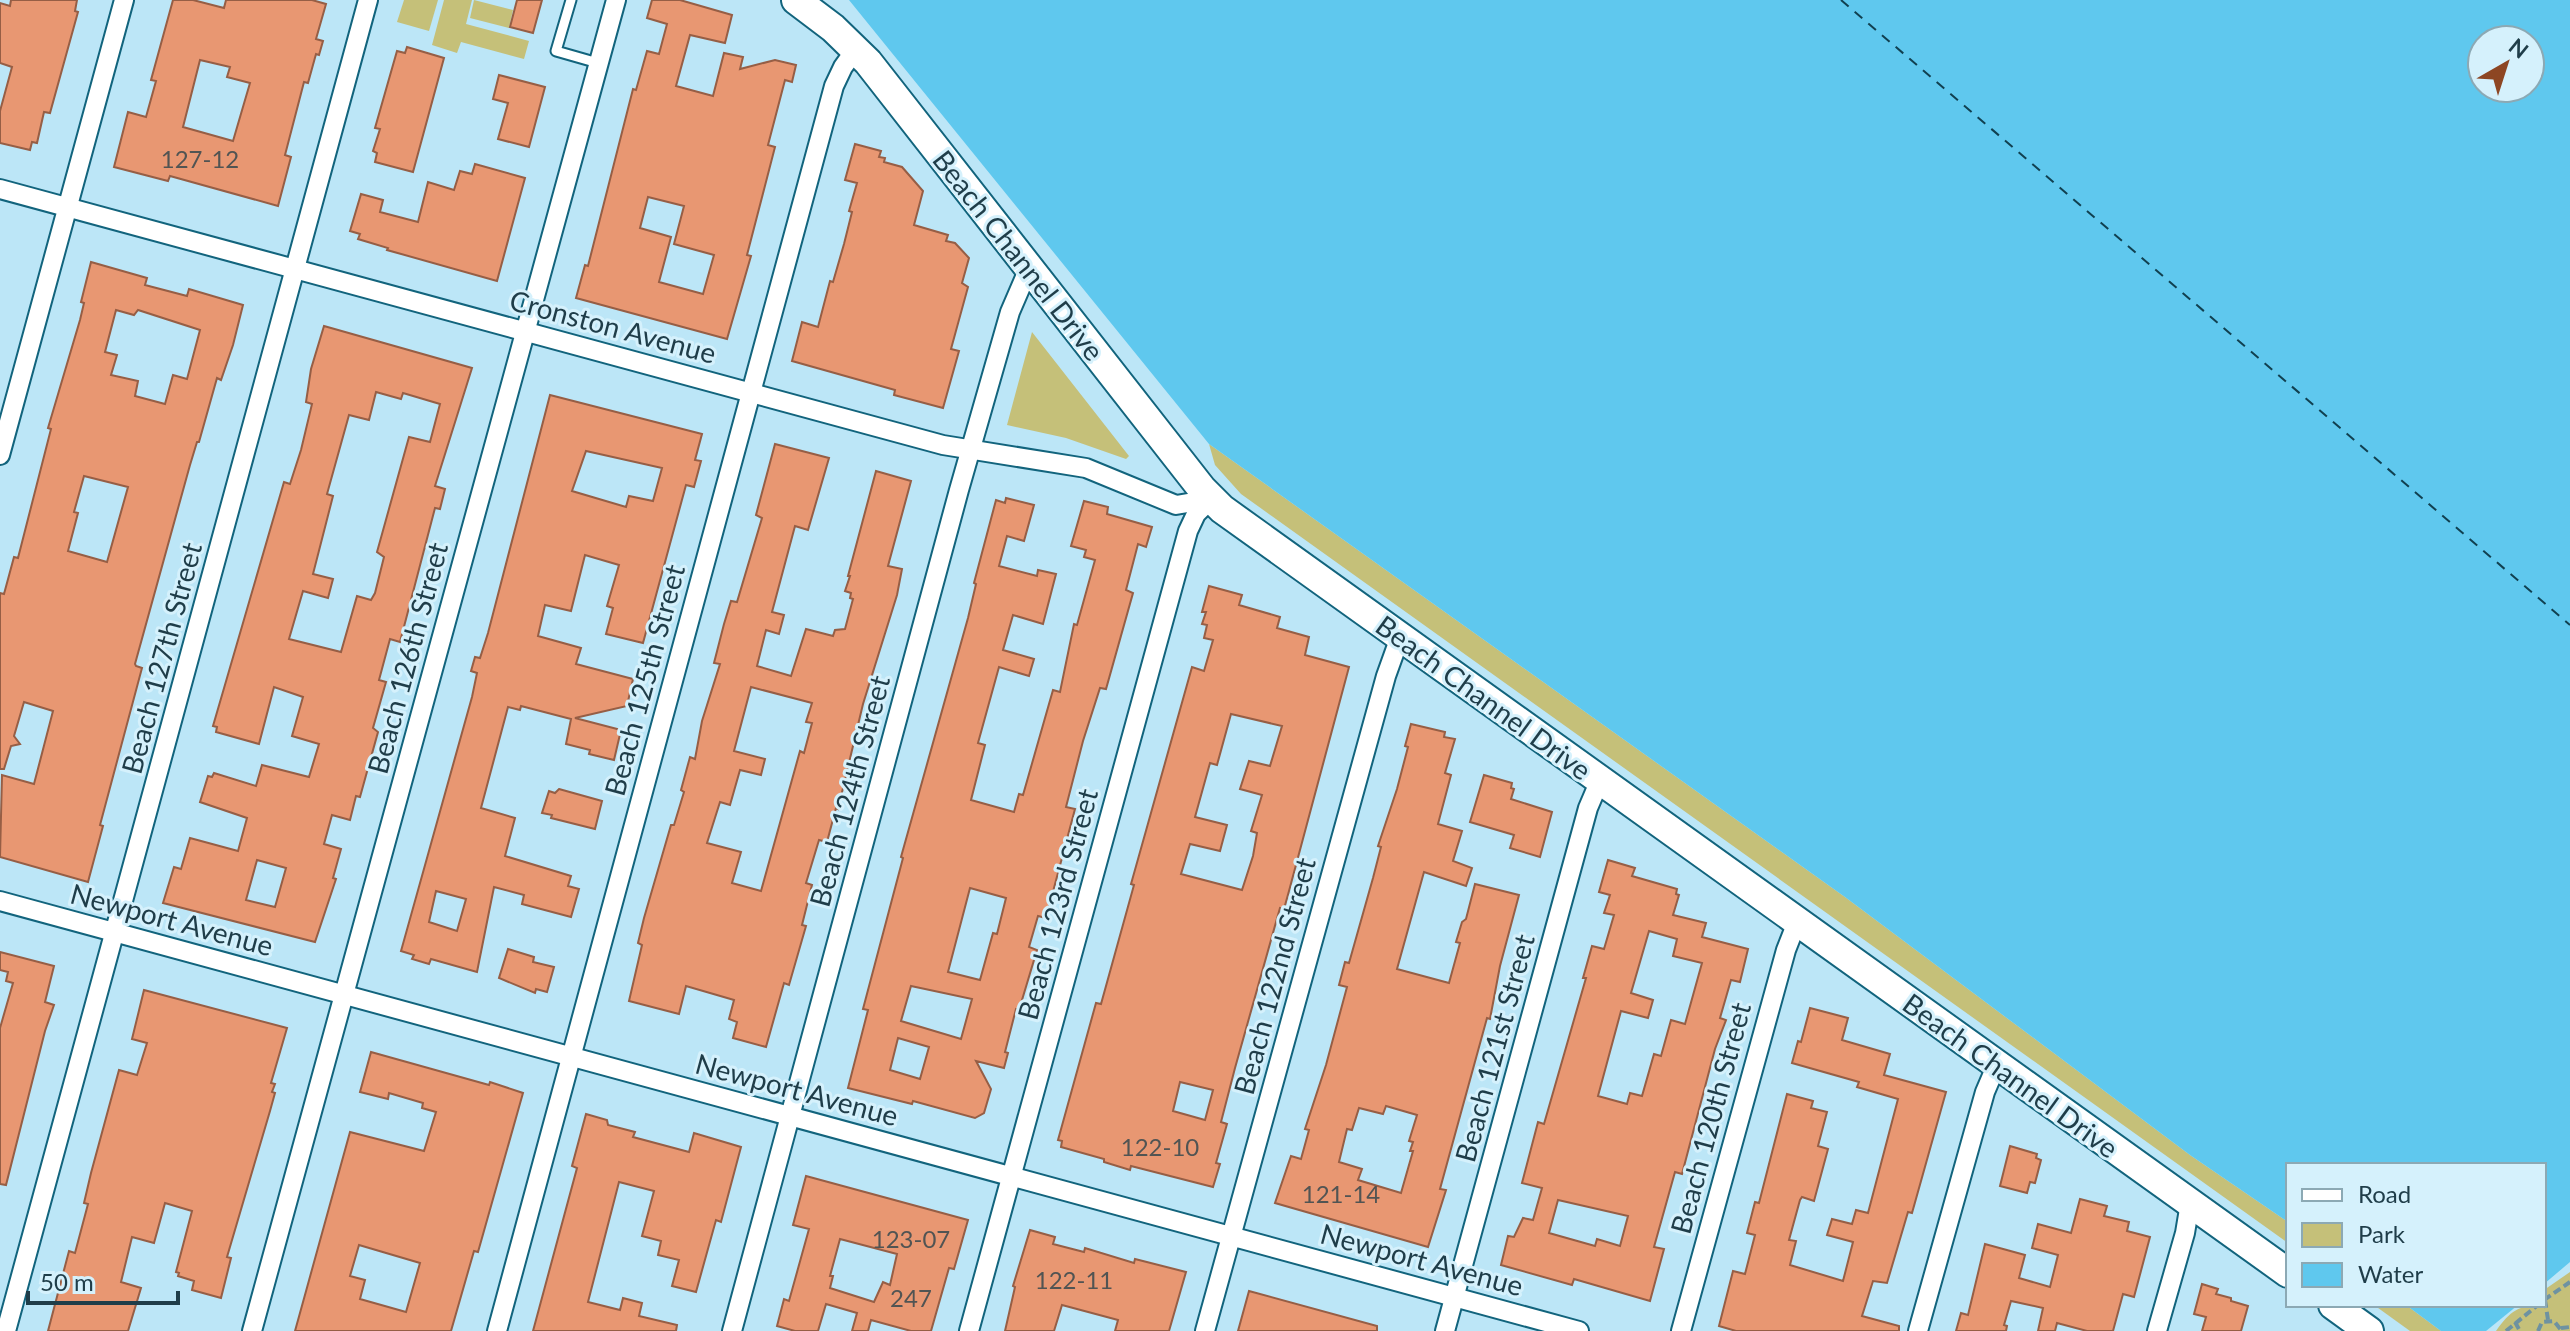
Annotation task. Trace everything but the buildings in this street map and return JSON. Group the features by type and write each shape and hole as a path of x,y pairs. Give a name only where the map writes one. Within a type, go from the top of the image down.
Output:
{"main road":[{"name":"Beach Channel Drive","path":"796,0 856,49 1211,499 1233,518 2286,1272"},
{"path":"2336,1307 2369,1331"}],"street":[{"path":"0,455 124,0"},
{"name":"Beach 127th Street","path":"6,1331 368,0"},
{"name":"Beach 126th Street","path":"252,1331 616,0"},
{"name":"Beach 125th Street","path":"497,1331 834,86 856,49"},
{"name":"Cronston Avenue","path":"0,189 970,451 1086,468 1176,505 1211,499"},
{"name":"Beach 124th Street","path":"732,1331 970,451 1010,312 1029,268"},
{"name":"Beach 123rd Street","path":"969,1331 1188,531 1196,514 1211,499"},
{"name":"Beach 122nd Street","path":"1205,1331 1386,676 1400,637"},
{"name":"Beach 121st Street","path":"1445,1331 1588,808 1600,780"},
{"name":"Newport Avenue","path":"0,901 1579,1331"},
{"name":"Beach 120th Street","path":"1681,1331 1786,950 1797,922"},
{"path":"1918,1331 1985,1092 1997,1064"},
{"path":"2157,1331 2185,1233 2190,1203"}],"lane":[{"path":"571,0 556,51 598,63"}],"path":[{"path":"2546,1299 2570,1282"},
{"path":"2506,1331 2535,1307"},
{"path":"2545,1307 2548,1320"},
{"path":"2538,1331 2542,1322 2548,1320 2554,1321 2561,1330 2570,1327"},
{"path":"2515,1322 2520,1331"}],"green space":[{"path":"404,0 438,0 429,31 397,22"},
{"path":"444,0 472,0 466,24 529,41 524,59 461,42 457,53 432,45"},
{"path":"474,0 513,10 509,28 470,18"},
{"path":"1032,332 1129,456 1126,459 1066,438 1007,425"},
{"path":"1209,444 1845,897 2190,1155 2286,1221 2286,1242 1241,494 1215,465"},
{"path":"2570,1272 2570,1331 2496,1331 2516,1310 2546,1307 2546,1289"},
{"path":"2377,1307 2409,1307 2441,1331 2410,1331"}],"water":[{"path":"849,0 2570,0 2570,1262 2546,1282 2546,1163 2286,1163 2286,1221 2190,1155 1845,897 1209,444"},
{"path":"2409,1307 2516,1307 2486,1331 2441,1331"}],"ferry route":[{"path":"1841,0 2570,625"}]}
